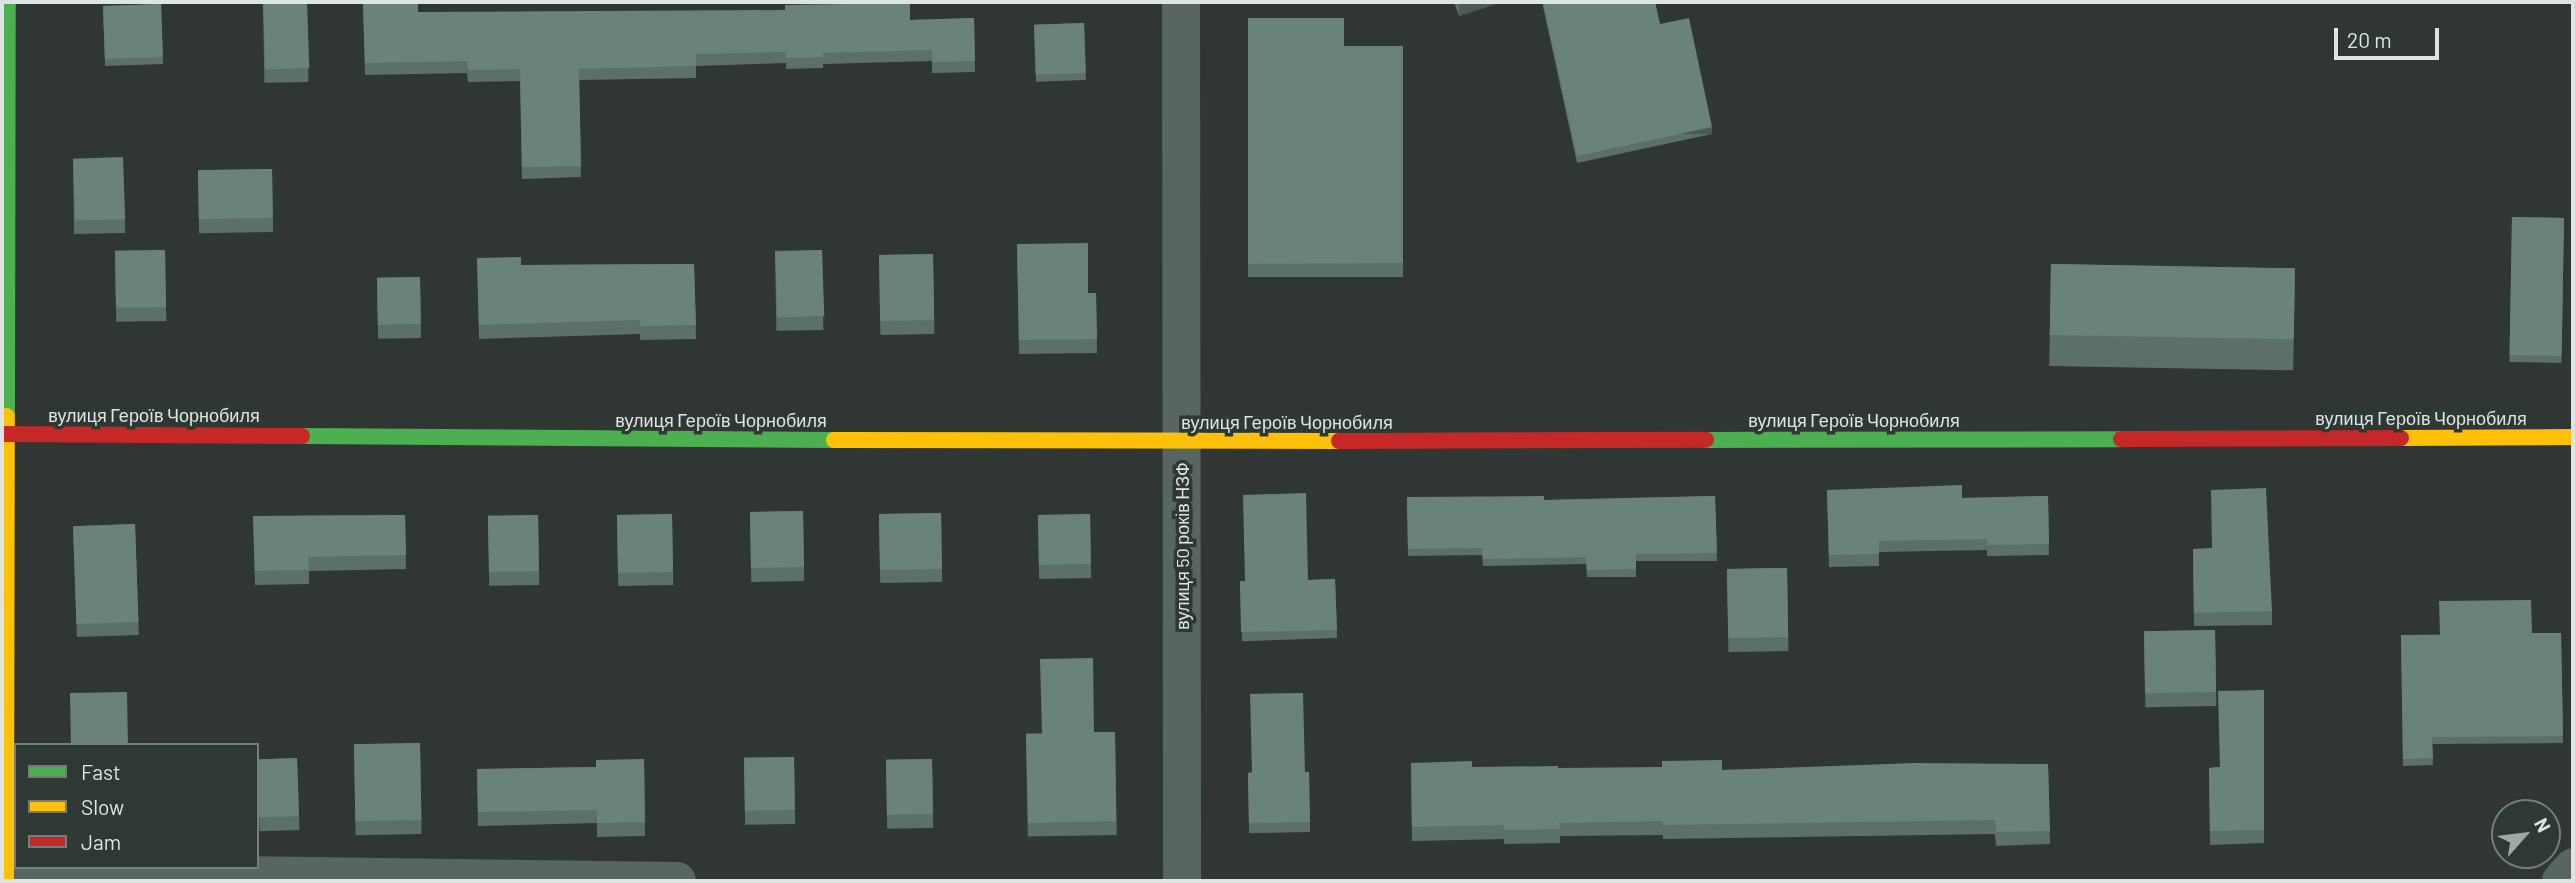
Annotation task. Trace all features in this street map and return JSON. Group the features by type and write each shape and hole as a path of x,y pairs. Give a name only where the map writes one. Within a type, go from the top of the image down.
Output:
{"main road":[{"path":"6,877 4,433 8,2"},
{"name":"вулиця Героїв Чорнобиля","path":"4,433 1181,442 2573,437"}],"street":[{"name":"вулиця 50 років НЗФ","path":"1181,2 1182,881"},
{"path":"2561,881 2573,867"},
{"path":"6,877 677,881"}],"building":[{"path":"307,2 309,68 265,69 263,4"},
{"path":"418,2 418,12 785,10 785,5 910,2 910,20 974,18 975,61 932,62 932,50 823,53 823,57 786,58 786,52 696,54 696,66 579,69 581,166 522,167 520,69 468,70 467,61 365,63 363,4"},
{"path":"1543,2 1655,2 1660,24 1689,18 1712,127 1577,156"},
{"path":"161,4 163,57 105,59 103,6"},
{"path":"1248,18 1344,18 1344,46 1403,46 1403,263 1248,264"},
{"path":"1084,23 1086,73 1036,75 1034,25"},
{"path":"123,157 125,219 75,221 73,159"},
{"path":"272,169 273,218 199,219 198,170"},
{"path":"2512,217 2564,218 2562,356 2510,355"},
{"path":"1088,243 1088,293 1096,293 1097,339 1019,340 1017,244"},
{"path":"165,250 166,307 116,308 115,251"},
{"path":"822,250 824,316 777,318 775,252"},
{"path":"933,254 934,320 880,321 879,255"},
{"path":"521,257 521,265 694,264 696,325 640,326 640,320 479,325 477,258"},
{"path":"2051,264 2295,268 2294,339 2050,335"},
{"path":"420,277 421,324 378,325 377,278"},
{"path":"1962,485 1962,498 2048,496 2049,544 1987,545 1987,539 1879,541 1879,554 1829,555 1827,490"},
{"path":"2266,488 2272,611 2194,613 2193,549 2212,548 2211,490"},
{"path":"1306,493 1308,580 1335,579 1337,630 1241,632 1240,581 1245,581 1243,495"},
{"path":"1544,496 1544,500 1715,496 1717,553 1636,554 1636,569 1587,570 1586,557 1483,559 1482,548 1408,549 1407,497"},
{"path":"803,511 804,567 751,568 750,512"},
{"path":"941,513 942,569 880,570 879,514"},
{"path":"672,514 673,572 618,573 617,515"},
{"path":"1090,514 1091,564 1039,565 1038,515"},
{"path":"405,515 406,555 308,557 309,570 255,571 253,516"},
{"path":"538,515 539,571 489,572 488,516"},
{"path":"135,524 138,622 76,624 73,526"},
{"path":"1787,568 1788,637 1728,638 1727,569"},
{"path":"2531,600 2532,633 2561,633 2563,736 2432,737 2433,758 2403,759 2401,635 2440,635 2439,601"},
{"path":"2215,630 2216,692 2145,693 2144,631"},
{"path":"1093,658 1094,732 1115,732 1116,821 1028,823 1026,734 1042,734 1040,659"},
{"path":"2264,690 2264,830 2210,831 2209,768 2220,767 2218,691"},
{"path":"127,692 128,743 71,743 70,693"},
{"path":"1303,693 1305,772 1309,772 1310,822 1249,823 1248,773 1252,772 1250,694"},
{"path":"420,743 421,820 355,821 354,744"},
{"path":"794,757 795,810 745,811 744,758"},
{"path":"297,758 299,816 259,817 259,759"},
{"path":"644,759 645,822 597,823 597,810 478,812 477,769 596,767 596,760"},
{"path":"932,759 933,814 887,815 886,760"},
{"path":"1722,760 1722,770 1915,763 2048,764 2050,831 1996,832 1995,820 1663,825 1663,821 1559,823 1560,829 1504,830 1504,825 1412,827 1411,763 1472,761 1472,767 1662,767 1662,761"}],"traffic: fast":[{"path":"7,416 8,2"},
{"path":"302,436 834,440"},
{"path":"1706,440 2121,439"}],"traffic: slow":[{"path":"6,881 7,416"},
{"path":"2401,438 2573,437"},
{"path":"834,440 1339,441"}],"traffic: jam":[{"path":"2,434 302,436"},
{"path":"2121,439 2401,438"},
{"path":"1339,441 1706,440"}]}
